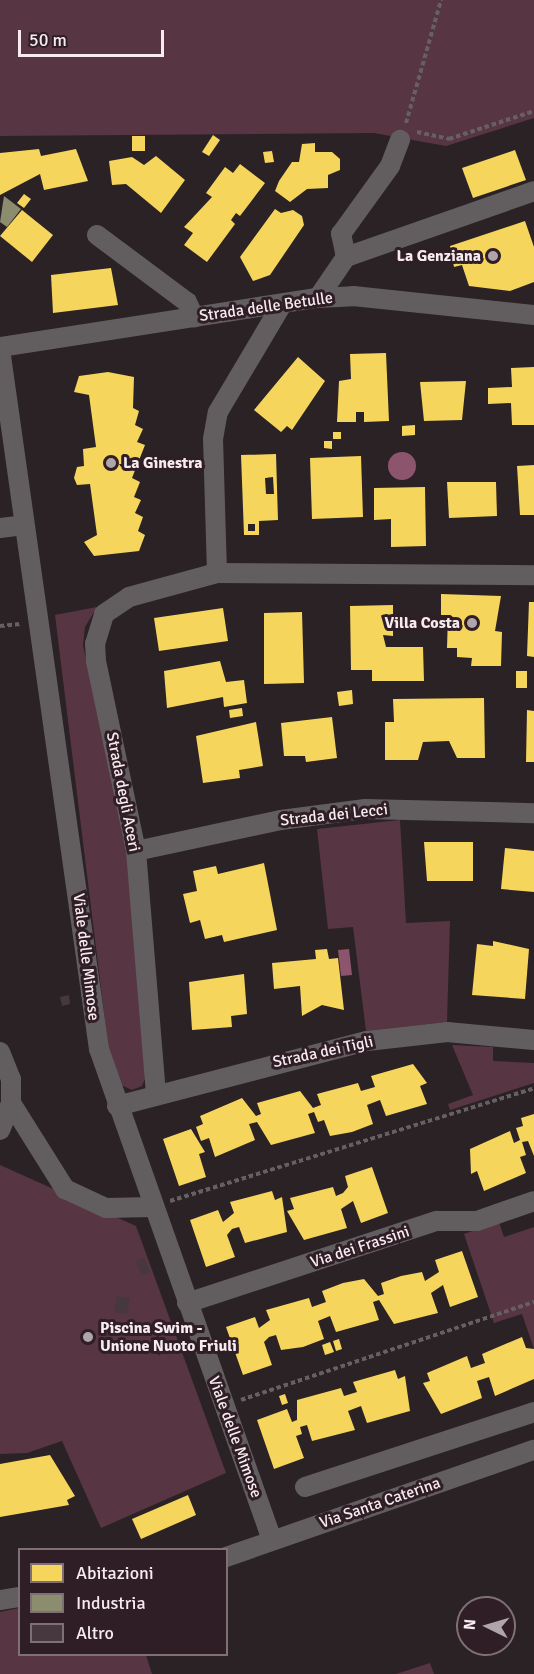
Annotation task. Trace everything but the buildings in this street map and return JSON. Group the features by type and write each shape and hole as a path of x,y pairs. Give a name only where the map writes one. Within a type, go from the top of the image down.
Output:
{"street":[{"path":"346,257 341,234 390,166 400,140"},
{"path":"318,297 346,257 534,191"},
{"path":"98,235 188,302 194,317"},
{"name":"Strada delle Betulle","path":"0,348 318,297 354,296 534,315"},
{"path":"217,573 213,439 218,412 282,304"},
{"name":"Viale delle Mimose","path":"0,348 93,1019 117,1106 272,1540"},
{"path":"0,528 24,525"},
{"name":"Strada degli Aceri","path":"156,1094 136,851 96,661 98,628 116,603 217,573 534,575"},
{"name":"Strada dei Lecci","path":"136,851 281,820 365,809 534,813"},
{"name":"Strada dei Tigli","path":"117,1106 156,1094 367,1041 447,1032 534,1040"},
{"path":"0,1052 11,1078 11,1103 0,1130"},
{"path":"11,1103 65,1189 106,1208 152,1207"},
{"name":"Via dei Frassini","path":"187,1303 437,1221 477,1221 534,1202"},
{"path":"305,1487 534,1412"},
{"name":"Via Santa Caterina","path":"228,1556 534,1450"},
{"path":"0,1600 18,1597"}],"path":[{"path":"441,0 404,129 449,139 534,111"},
{"path":"152,1207 534,1088"},
{"path":"223,1406 534,1302"}],"shaded area":[{"path":"0,0 534,0 534,118 446,146 374,133 0,136"},
{"path":"402,452 412,456 416,466 412,476 402,480 392,476 388,466 392,456"},
{"path":"97,607 85,627 83,645 127,855 146,1076 142,1086 132,1090 121,1085 108,1045 55,615"},
{"path":"400,820 406,923 450,921 447,1022 366,1031 353,927 328,929 317,829"},
{"path":"349,949 352,975 341,976 338,950"},
{"path":"452,1045 493,1047 493,1061 534,1063 534,1083 450,1110 448,1104 473,1095"},
{"name":"Piscina Swim - Unione Nuoto Friuli","path":"0,1165 136,1226 226,1473 101,1528 62,1441 27,1453 0,1454"},
{"path":"499,1222 504,1237 534,1227 534,1349 522,1314 494,1323 464,1234"},
{"path":"18,1608 18,1656 146,1656 152,1674 0,1674 0,1612"},
{"path":"430,1663 434,1674 396,1674"}],"place":[{"name":"La Genziana","path":"493,256"},
{"name":"La Ginestra","path":"111,463"},
{"name":"Villa Costa","path":"472,623"},
{"name":"Piscina Swim - Unione Nuoto Friuli","path":"88,1337"}]}
